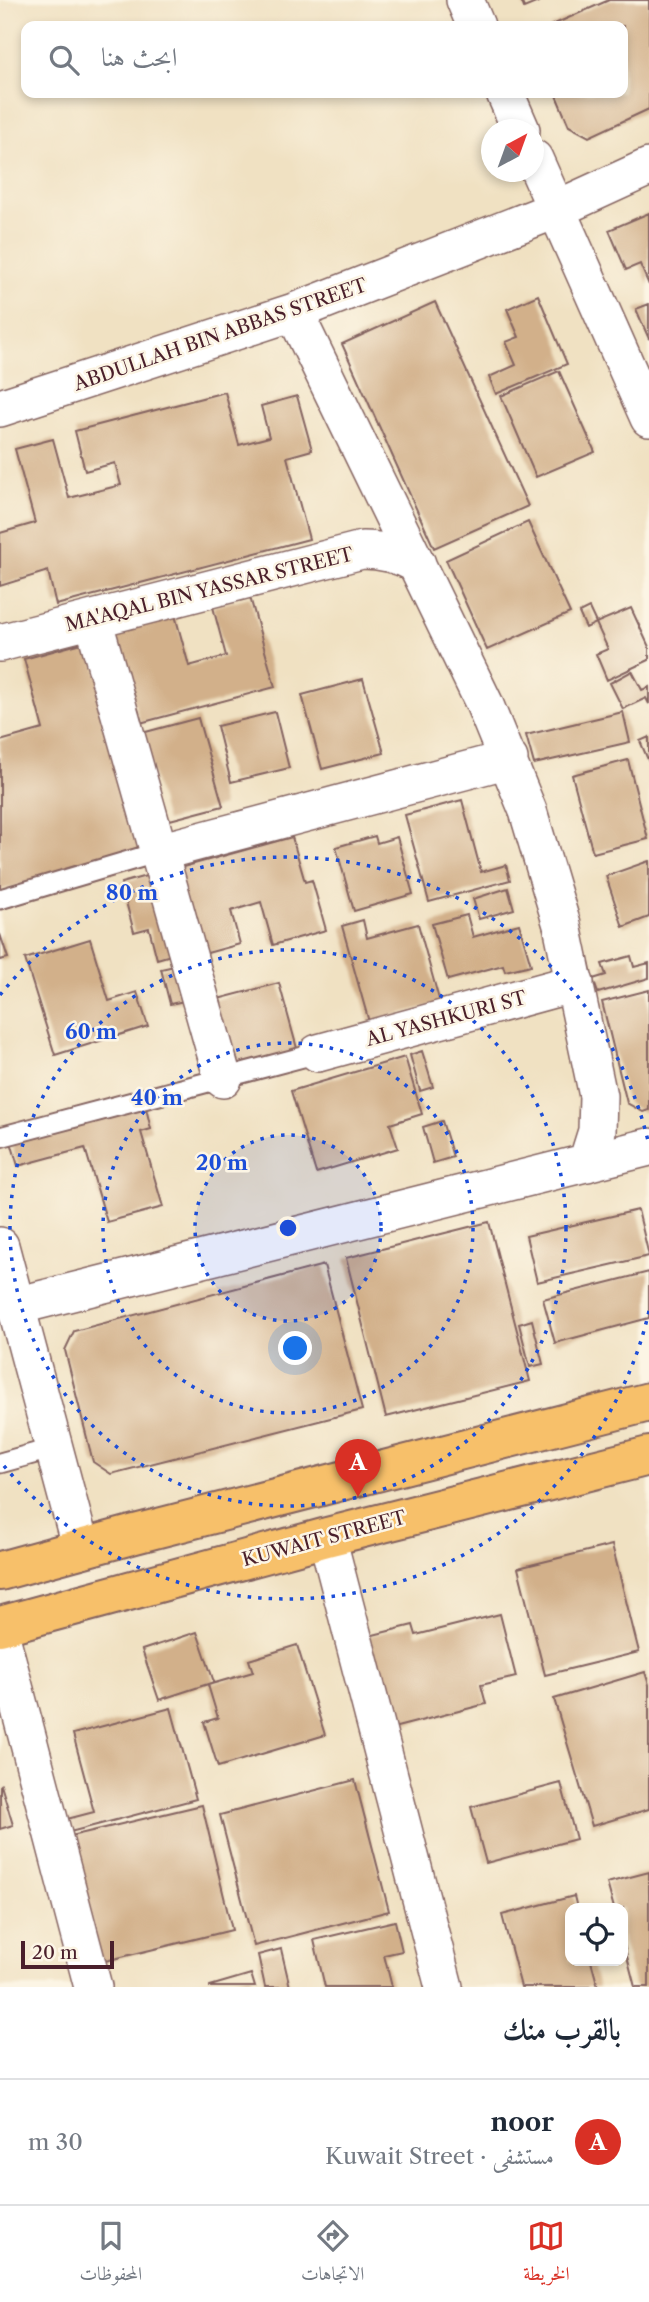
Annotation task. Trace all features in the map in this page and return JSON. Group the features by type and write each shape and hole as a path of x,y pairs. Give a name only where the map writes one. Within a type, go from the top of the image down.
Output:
{"main road":[{"path":"0,1572 649,1402"},
{"name":"KUWAIT STREET","path":"0,1626 327,1537 649,1456"}],"street":[{"path":"465,0 474,21"},
{"path":"507,98 516,119"},
{"name":"ABDULLAH BIN ABBAS STREET","path":"0,408 294,313 555,210 649,167"},
{"path":"543,182 649,418"},
{"path":"294,313 418,564 509,759 547,868 575,983 598,1096 597,1130 587,1163"},
{"name":"MA'AQAL BIN YASSAR STREET","path":"0,643 362,550 381,550 418,564"},
{"path":"93,619 223,1079"},
{"path":"159,852 509,759"},
{"name":"AL YASHKURI ST","path":"318,1053 575,983"},
{"path":"16,1306 649,1147"},
{"path":"0,1246 81,1549"},
{"path":"327,1537 444,1987"},
{"path":"0,1633 93,1987"}],"lane":[{"path":"0,899 159,852"},
{"path":"0,1137 318,1053"},
{"path":"0,1463 54,1448"}],"building":[{"path":"521,0 543,0 524,8"},
{"path":"609,0 649,0 649,109 589,137 569,126 557,98 628,98 628,21 561,21"},
{"path":"649,213 649,285 640,264 626,270 609,230"},
{"path":"538,295 567,364 496,394 489,377 516,365 506,342 519,337 507,309"},
{"path":"435,302 528,506 434,548 342,344"},
{"path":"649,304 649,339 636,309"},
{"path":"559,371 595,452 536,477 501,396"},
{"path":"225,392 239,445 269,437 261,406 297,396 312,450 287,457 309,539 56,605 48,571 0,586 0,533 35,523 15,449 53,439 69,498 121,485 115,463 85,471 75,431"},
{"path":"528,522 570,613 487,650 446,560"},
{"path":"250,597 275,687 140,723 115,631 175,615 189,666 226,656 213,607"},
{"path":"589,608 596,623 586,628 579,613"},
{"path":"631,608 649,647 649,660 607,680 596,654 608,649 596,623"},
{"path":"89,641 147,851 0,890 0,741 43,729 24,659"},
{"path":"632,671 642,690 649,687 649,704 646,698 623,709 610,683"},
{"path":"363,679 384,753 322,769 302,695"},
{"path":"275,712 289,768 231,782 217,726"},
{"path":"623,712 630,742 534,764 526,735"},
{"path":"198,718 223,806 166,821 142,733"},
{"path":"649,737 649,762 640,741"},
{"path":"628,760 648,839 593,853 572,775"},
{"path":"462,800 481,872 506,865 510,880 429,902 405,815"},
{"path":"375,836 377,843 397,837 413,894 354,911 336,847"},
{"path":"292,837 305,882 312,880 326,930 273,945 261,902 231,911 240,944 200,955 176,869"},
{"path":"649,861 649,917 623,927 606,876"},
{"path":"157,873 178,953 157,959 149,928 134,932 121,883"},
{"path":"508,888 514,909 479,919 473,899"},
{"path":"467,915 473,937 519,924 531,965 505,971 503,965 448,980 432,924"},
{"path":"363,920 367,938 418,924 440,1003 369,1022 342,926"},
{"path":"0,934 8,958 0,960"},
{"path":"90,939 109,1001 137,992 148,1026 55,1055 25,959"},
{"path":"631,956 634,967 649,963 649,978 598,993 593,979 606,975 602,964"},
{"path":"179,965 189,1000 170,1004 161,969"},
{"path":"279,983 298,1052 232,1069 214,1000"},
{"path":"649,990 649,1110 643,1112 627,1103 602,1002"},
{"path":"422,1051 433,1087 420,1091 410,1055"},
{"path":"405,1057 422,1114 390,1124 398,1148 316,1173 291,1091"},
{"path":"145,1104 151,1129 141,1132 163,1207 107,1222 85,1148 18,1166 11,1142"},
{"path":"442,1121 453,1157 433,1163 423,1127"},
{"path":"638,1210 649,1256 537,1282 526,1236"},
{"path":"489,1222 530,1381 386,1417 346,1258"},
{"path":"324,1265 362,1410 111,1474 93,1462 65,1350 74,1331"},
{"path":"649,1272 649,1318 555,1343 543,1299"},
{"path":"532,1320 543,1364 530,1367 519,1324"},
{"path":"612,1545 639,1652 545,1675 518,1568"},
{"path":"500,1614 516,1677 481,1685 486,1704 393,1728 369,1636 413,1625 416,1635"},
{"path":"197,1632 214,1682 159,1700 142,1650"},
{"path":"297,1645 325,1735 218,1767 204,1722 218,1718 208,1685 253,1672 249,1660"},
{"path":"645,1672 649,1685 649,1809 592,1826 554,1699"},
{"path":"171,1708 196,1799 70,1832 67,1819 94,1812 73,1734"},
{"path":"355,1780 389,1911 254,1946 220,1815"},
{"path":"561,1783 576,1839 486,1863 471,1807"},
{"path":"0,1786 13,1825 0,1829"},
{"path":"202,1805 232,1930 101,1962 71,1836"},
{"path":"649,1872 649,1987 635,1987 628,1960 628,1903 613,1903 607,1883"},
{"path":"574,1896 576,1903 565,1903 565,1966 592,1966 598,1987 521,1987 502,1915"},
{"path":"395,1921 402,1951 384,1955 392,1987 325,1987 314,1940"},
{"path":"281,1949 290,1987 265,1987 258,1955"},
{"path":"251,1974 255,1987 210,1987 210,1986"}],"place":[{"name":"noor","path":"358,1497"}]}
